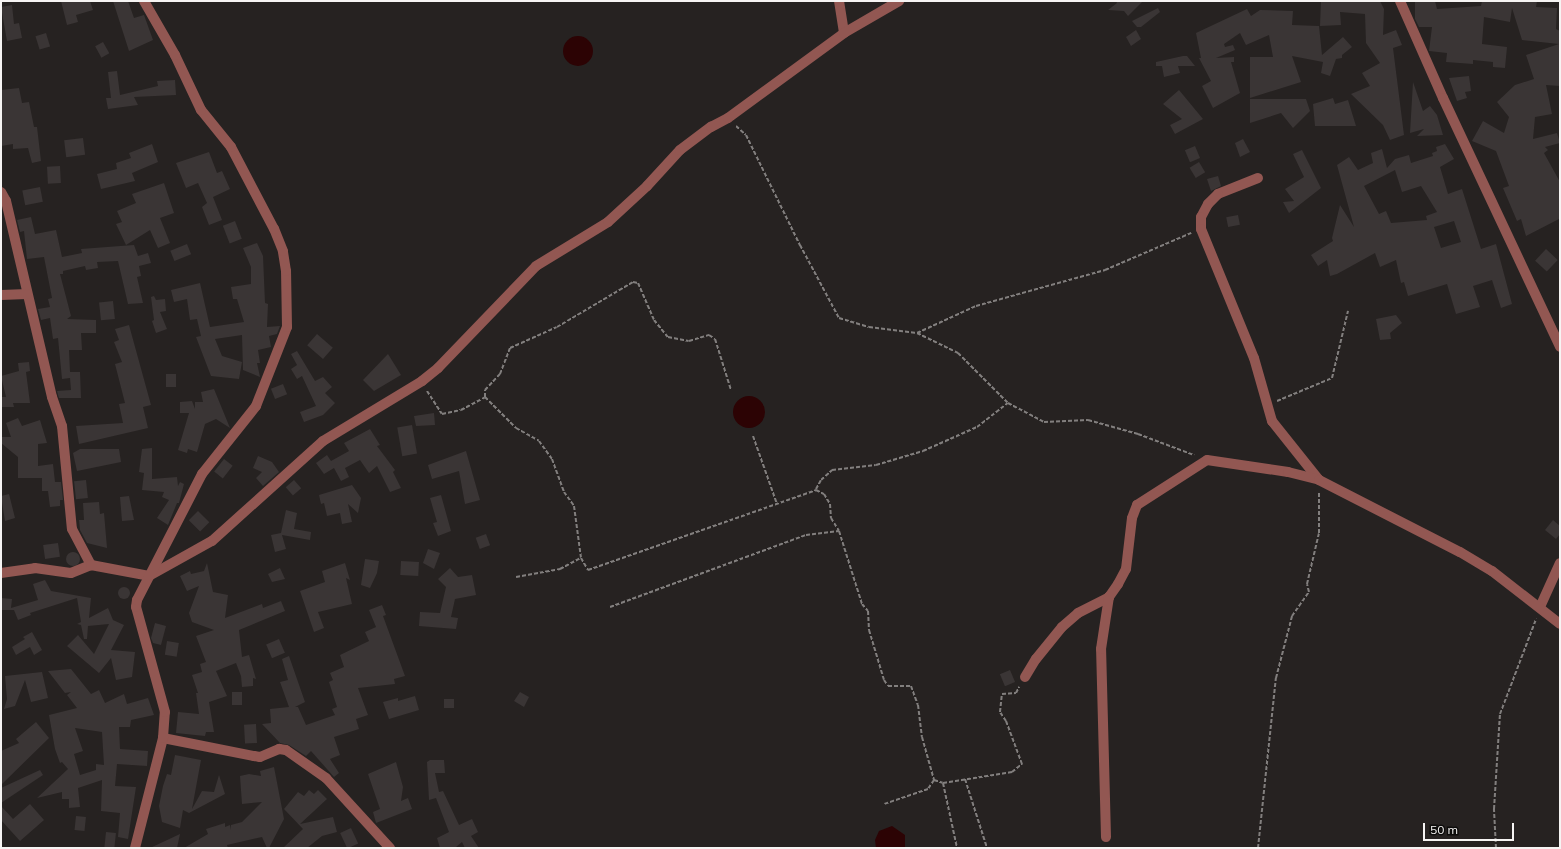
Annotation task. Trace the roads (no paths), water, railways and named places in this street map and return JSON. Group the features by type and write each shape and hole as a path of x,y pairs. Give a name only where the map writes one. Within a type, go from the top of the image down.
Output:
{"street":[{"path":"135,848 163,738 164,703 136,607 139,595 202,474 256,406 287,327 286,271 283,251 274,229 231,147 201,110 175,55 144,1"},
{"path":"839,1 844,33"},
{"path":"1,573 35,568 71,572 91,565 149,576 218,537 323,441 422,381 438,368 536,266 608,222 647,186 680,150 711,126 728,118 844,33 898,1"},
{"path":"1400,1 1446,106 1560,347"},
{"path":"1258,178 1218,194 1205,210 1201,229 1254,358 1266,405 1280,434 1319,480"},
{"path":"1,192 6,201 52,397 62,426 72,529 91,565"},
{"path":"1,296 27,294"},
{"path":"1106,837 1101,649 1109,597 1126,569 1132,518 1137,505 1207,460 1288,472 1319,480 1460,552 1492,571 1560,624"},
{"path":"1540,607 1560,563"},
{"path":"1025,677 1036,659 1062,627 1078,613 1109,597"},
{"path":"163,738 260,757 279,748 286,750 326,778 390,848"}]}
